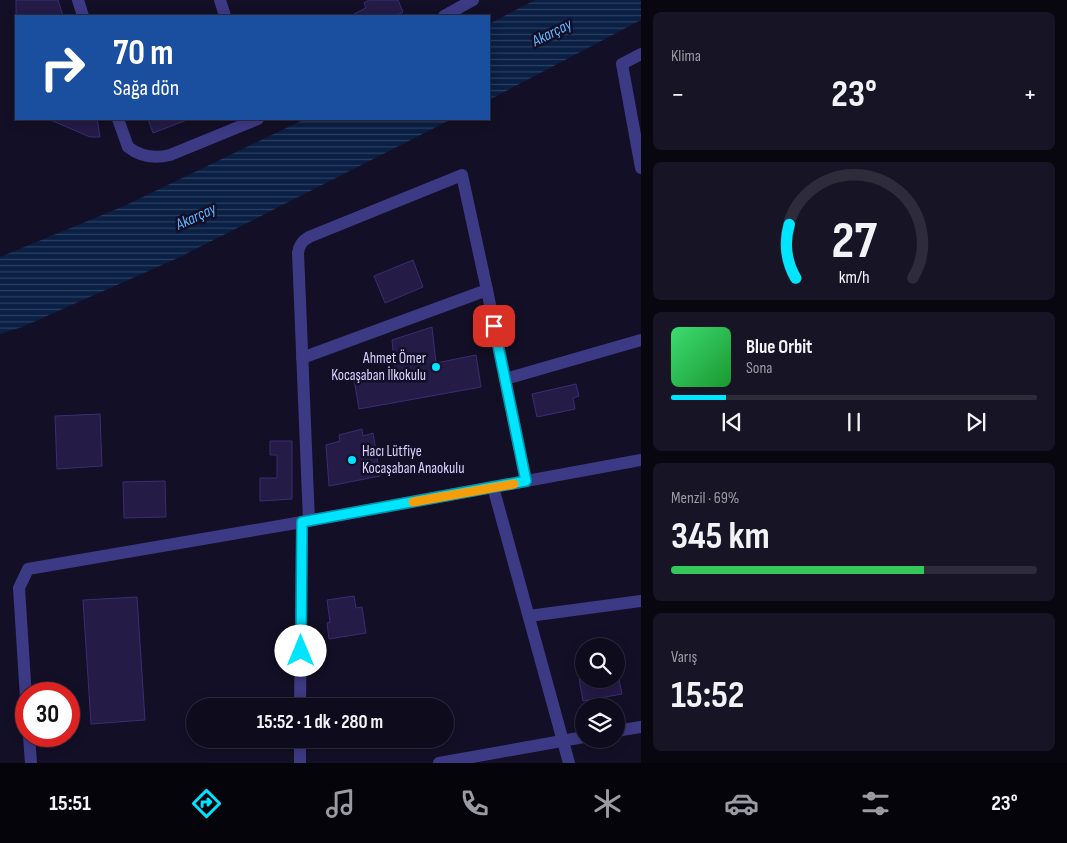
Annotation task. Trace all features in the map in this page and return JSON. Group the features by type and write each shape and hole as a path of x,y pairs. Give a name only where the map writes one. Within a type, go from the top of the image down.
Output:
{"street":[{"path":"78,0 83,15"},
{"path":"220,0 225,15"},
{"path":"446,15 473,0"},
{"path":"641,54 622,64 635,101 641,168"},
{"path":"118,120 128,147 140,155 155,158 170,155 256,120"},
{"path":"300,698 306,522 298,253 298,247 302,242 309,237 462,175 526,481"},
{"path":"302,358 487,290"},
{"path":"505,379 641,340"},
{"path":"25,682 19,588 28,569 306,522 641,460"},
{"path":"493,488 569,763"},
{"path":"529,616 641,601"},
{"path":"625,730 641,727"},
{"path":"439,763 575,739"},
{"path":"30,747 31,763"},
{"path":"300,748 300,763"}],"water":[{"name":"Akarçay","path":"535,0 641,0 641,20 490,99 490,23"},
{"name":"Akarçay","path":"303,120 450,120 178,258 22,327 0,334 0,257 124,206"}],"building":[{"path":"16,0 58,0 63,15 16,15"},
{"path":"369,0 398,0 403,12 397,15 352,15 366,8 364,3"},
{"path":"50,120 97,120 100,137 90,137"},
{"path":"148,120 187,120 153,133"},
{"path":"413,260 423,287 385,303 374,276"},
{"name":"Ahmet Ömer Kocaşaban İlkokulu","path":"432,327 436,363 476,355 481,387 359,409 354,379 395,371 392,340"},
{"path":"576,384 579,396 573,398 575,409 537,417 532,394"},
{"path":"100,414 102,466 57,469 55,416"},
{"name":"Hacı Lütfiye Kocaşaban Anaokulu","path":"362,429 363,436 373,433 380,476 329,486 326,445 340,441 339,435"},
{"path":"270,441 292,441 292,499 260,501 260,478 277,478 277,455 270,455"},
{"path":"165,481 166,517 124,518 123,482"},
{"path":"354,596 356,608 362,607 366,633 329,639 327,623 330,622 327,600"},
{"path":"137,597 145,720 91,724 83,600"},
{"path":"581,688 621,688 622,694 600,698 582,698"}],"slow traffic":[{"path":"413,502 514,484"}],"place":[{"name":"Ahmet Ömer Kocaşaban İlkokulu","path":"436,367"},
{"name":"Hacı Lütfiye Kocaşaban Anaokulu","path":"352,460"}],"route":[{"path":"301,651 302,522 526,481 494,326"}]}
